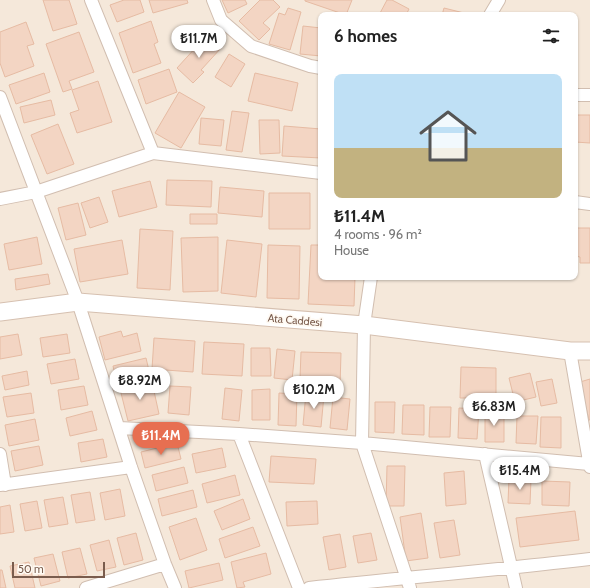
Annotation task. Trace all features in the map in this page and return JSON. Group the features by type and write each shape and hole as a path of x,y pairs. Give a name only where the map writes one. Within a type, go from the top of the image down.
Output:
{"street":[{"path":"91,0 153,153"},
{"path":"213,0 221,20 251,46 318,67"},
{"path":"492,12 499,0"},
{"path":"578,95 590,95"},
{"path":"0,97 78,302 131,467 175,588"},
{"path":"0,199 36,192 153,153 318,173"},
{"path":"578,202 590,204"},
{"path":"371,280 364,325 362,444 408,583"},
{"name":"Ata Caddesi","path":"0,312 78,302 364,325 570,350 590,351"},
{"path":"119,428 240,434 484,454 590,465 570,350"},
{"path":"240,434 299,588"},
{"path":"0,454 2,485 131,467"},
{"path":"484,454 516,588"},
{"path":"308,588 408,583 511,568 590,559"},
{"path":"86,588 165,564"}],"shaded area":[{"path":"0,0 590,0 590,588 0,588"}],"building":[{"path":"43,0 69,0 77,24 53,31"},
{"path":"124,0 140,0 144,12 117,22 110,5"},
{"path":"149,0 187,0 188,3 153,13"},
{"path":"222,0 245,0 247,4 228,13"},
{"path":"260,0 273,0 280,7 263,23 270,29 259,40 239,21"},
{"path":"352,0 347,12 337,12 305,1"},
{"path":"387,0 392,0 409,9 408,12 381,12"},
{"path":"288,8 301,12 290,50 269,44 279,13 285,15"},
{"path":"444,8 460,12 443,12"},
{"path":"151,21 158,42 154,44 161,63 133,73 119,33"},
{"path":"26,22 34,44 27,46 34,66 5,77 0,63 0,32"},
{"path":"303,26 318,28 318,56 300,54"},
{"path":"79,32 94,72 69,81 72,89 63,92 46,44"},
{"path":"207,35 221,48 201,70 204,72 193,83 177,68"},
{"path":"229,54 245,64 231,87 215,77"},
{"path":"169,69 177,92 146,104 138,80"},
{"path":"44,73 50,92 16,104 9,85"},
{"path":"255,73 298,83 292,111 248,101"},
{"path":"98,81 112,122 77,133 70,113 79,110 72,90"},
{"path":"179,92 205,107 181,148 155,133"},
{"path":"51,100 55,115 24,123 20,107"},
{"path":"232,111 249,113 242,152 226,150"},
{"path":"578,115 590,115 590,143 578,142"},
{"path":"201,118 224,120 221,146 199,144"},
{"path":"259,120 279,120 280,153 260,154"},
{"path":"58,124 74,164 47,174 31,135"},
{"path":"284,126 318,129 318,158 282,156"},
{"path":"167,180 212,181 211,207 166,205"},
{"path":"150,181 157,207 119,217 112,191"},
{"path":"220,187 264,191 262,217 218,213"},
{"path":"269,193 310,193 310,229 269,229"},
{"path":"99,197 108,222 90,228 81,203"},
{"path":"78,203 86,235 66,240 58,208"},
{"path":"190,214 217,214 217,224 190,224"},
{"path":"578,228 590,228 590,263 580,263 580,257 578,257"},
{"path":"140,229 173,231 170,290 137,288"},
{"path":"37,237 42,264 9,270 4,244"},
{"path":"218,237 218,291 183,292 181,238"},
{"path":"122,240 128,274 80,282 74,249"},
{"path":"227,240 262,244 256,297 221,293"},
{"path":"268,245 300,246 299,299 267,298"},
{"path":"311,245 318,245 318,280 355,280 354,306 308,304"},
{"path":"48,274 50,284 16,290 15,279"},
{"path":"121,331 123,337 137,333 141,351 105,360 99,337"},
{"path":"18,334 22,355 0,359 0,337"},
{"path":"67,334 70,353 43,357 40,338"},
{"path":"154,338 195,341 193,372 152,369"},
{"path":"204,342 244,344 242,376 202,374"},
{"path":"251,348 270,348 271,376 251,376"},
{"path":"277,349 295,351 292,380 274,378"},
{"path":"301,352 341,353 340,386 318,385 318,379 300,379"},
{"path":"146,358 150,375 117,383 113,366"},
{"path":"75,359 79,379 51,384 47,364"},
{"path":"461,367 496,368 496,398 460,398"},
{"path":"27,371 29,385 5,390 2,376"},
{"path":"530,373 536,397 515,402 509,378"},
{"path":"552,379 557,403 541,406 536,382"},
{"path":"590,379 590,420 589,420 580,382"},
{"path":"152,382 159,414 128,421 120,389"},
{"path":"84,386 88,405 61,410 58,390"},
{"path":"170,386 191,387 189,415 168,413"},
{"path":"225,388 242,390 239,421 222,419"},
{"path":"270,389 270,420 252,420 252,390"},
{"path":"31,393 34,413 7,417 3,397"},
{"path":"279,393 297,394 296,426 278,425"},
{"path":"306,393 324,395 321,427 303,425"},
{"path":"333,397 350,399 347,430 330,428"},
{"path":"375,402 395,402 394,433 375,432"},
{"path":"403,405 424,405 424,435 402,434"},
{"path":"430,407 451,407 450,437 429,437"},
{"path":"459,408 479,409 477,439 458,438"},
{"path":"92,411 97,430 70,436 66,418"},
{"path":"485,412 504,412 504,442 485,442"},
{"path":"517,416 538,416 536,444 516,443"},
{"path":"541,417 561,417 561,448 540,447"},
{"path":"35,419 39,440 9,446 5,425"},
{"path":"103,439 107,457 81,462 78,443"},
{"path":"177,443 181,459 145,468 141,452"},
{"path":"39,446 43,465 15,471 11,451"},
{"path":"222,448 226,467 196,473 192,454"},
{"path":"271,456 316,459 314,484 269,482"},
{"path":"387,466 405,466 404,506 386,506"},
{"path":"184,467 188,483 156,491 152,475"},
{"path":"464,471 466,504 446,506 444,473"},
{"path":"235,475 240,495 207,503 202,484"},
{"path":"509,478 531,479 530,504 508,503"},
{"path":"542,481 570,482 569,506 542,505"},
{"path":"120,489 125,516 105,520 100,493"},
{"path":"193,490 197,507 162,516 158,499"},
{"path":"90,492 95,520 76,523 71,495"},
{"path":"63,497 68,524 49,527 44,500"},
{"path":"243,499 250,519 222,530 214,511"},
{"path":"37,501 42,528 25,531 20,504"},
{"path":"317,501 318,524 287,526 286,502"},
{"path":"10,505 14,532 0,534 0,507"},
{"path":"575,511 579,540 520,547 516,518"},
{"path":"421,513 428,558 406,561 400,517"},
{"path":"196,518 207,550 180,560 169,527"},
{"path":"454,520 460,555 440,558 434,523"},
{"path":"253,527 260,546 225,558 219,539"},
{"path":"136,533 143,560 124,565 117,538"},
{"path":"371,533 377,560 358,563 353,536"},
{"path":"340,534 346,567 329,570 323,537"},
{"path":"109,540 116,567 97,571 90,545"},
{"path":"80,548 87,574 68,578 62,552"},
{"path":"266,553 271,574 243,582 245,587 237,588 231,562"},
{"path":"53,554 60,581 41,586 34,558"},
{"path":"29,562 35,588 15,588 10,566"},
{"path":"219,563 223,580 189,588 185,571"},
{"path":"0,570 2,570 6,588 0,588"}]}
